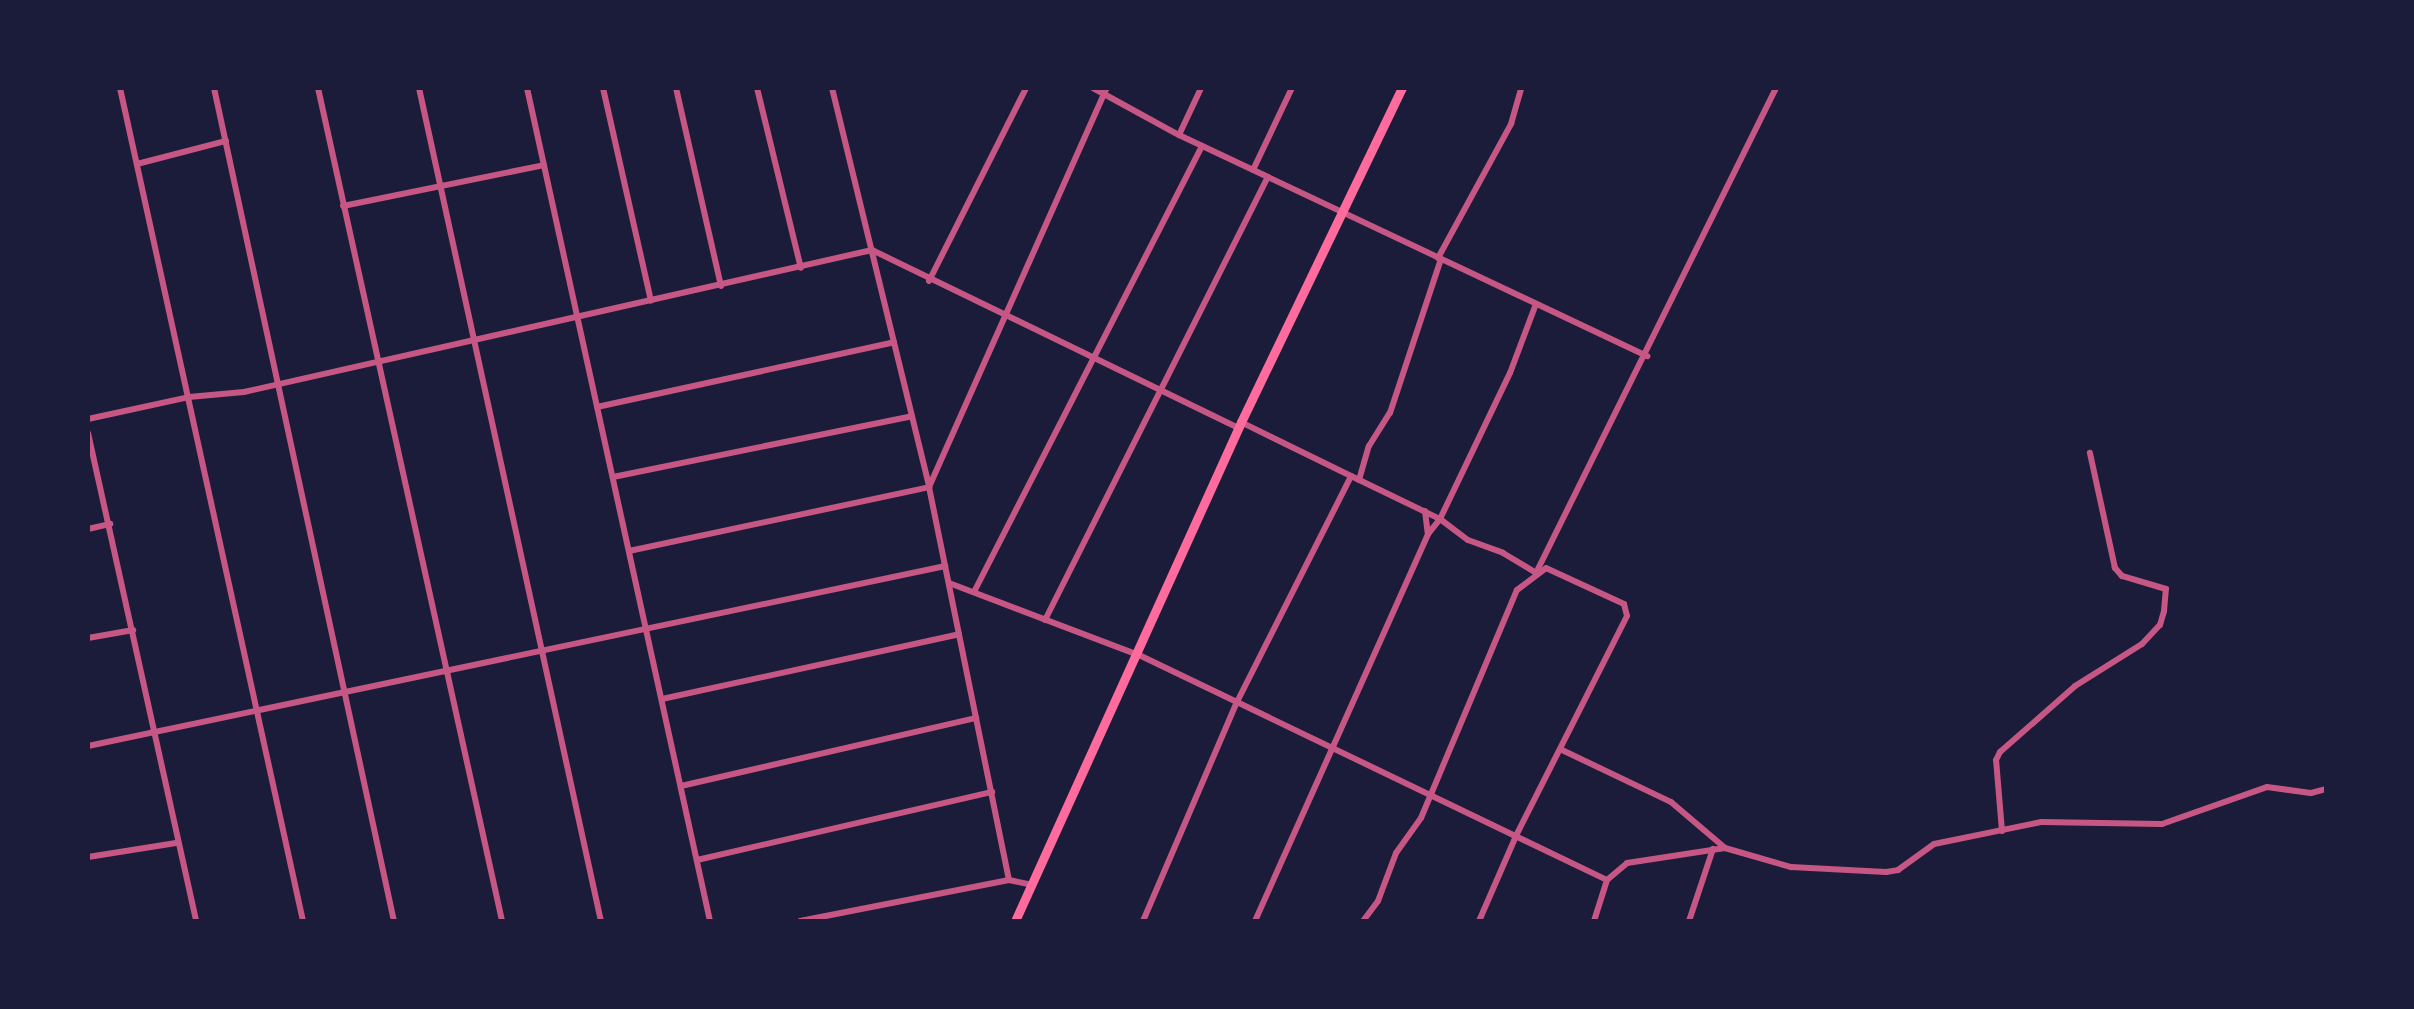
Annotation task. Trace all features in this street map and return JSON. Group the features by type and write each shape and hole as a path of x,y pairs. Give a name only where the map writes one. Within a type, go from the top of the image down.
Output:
{"main road":[{"path":"1015,921 1139,655 1240,425 1402,88"}],"street":[{"path":"120,88 303,921"},
{"path":"214,88 394,921"},
{"path":"318,88 502,921"},
{"path":"419,88 601,921"},
{"path":"527,88 710,921"},
{"path":"603,88 651,301"},
{"path":"676,88 721,286"},
{"path":"757,88 801,268"},
{"path":"832,88 929,487 1009,880"},
{"path":"929,281 1026,88"},
{"path":"1093,88 1106,90 1179,135 1647,356"},
{"path":"1179,135 1201,88"},
{"path":"1253,170 1292,88"},
{"path":"1359,480 1369,446 1390,413 1440,258 1511,124 1521,88"},
{"path":"1536,573 1647,356 1776,88"},
{"path":"929,487 1008,317 1106,90"},
{"path":"137,164 226,141"},
{"path":"974,592 1202,146"},
{"path":"343,206 544,165"},
{"path":"1045,620 1268,177"},
{"path":"88,419 189,397 280,384 872,250 929,281 1160,391 1425,511 1468,540 1536,573"},
{"path":"1255,921 1428,534 1440,519 1485,430 1536,304"},
{"path":"597,407 894,342"},
{"path":"613,477 912,416"},
{"path":"88,433 133,630 176,843 196,921"},
{"path":"2002,831 1996,760 2000,752 2075,686 2142,644 2160,625 2164,611 2166,589 2122,576 2115,568 2090,453"},
{"path":"1143,921 1237,702 1351,476"},
{"path":"629,551 929,487"},
{"path":"1425,511 1428,534"},
{"path":"88,529 110,524"},
{"path":"88,746 347,696 645,626 945,566"},
{"path":"1363,921 1386,886 1396,853 1415,830 1428,793 1517,590 1546,568 1628,609 1562,750 1516,836 1479,921"},
{"path":"949,583 1139,655 1607,880"},
{"path":"88,638 133,630"},
{"path":"662,699 959,634"},
{"path":"681,786 976,718"},
{"path":"1562,750 1671,802 1725,848"},
{"path":"1594,921 1607,880 1627,863 1725,848 1791,867 1886,872 1898,870 1934,844 2062,819 2162,824 2267,787 2311,793 2326,789"},
{"path":"697,860 992,792"},
{"path":"88,857 176,843"},
{"path":"1689,921 1713,849"},
{"path":"806,920 1009,880 1033,885"}]}
